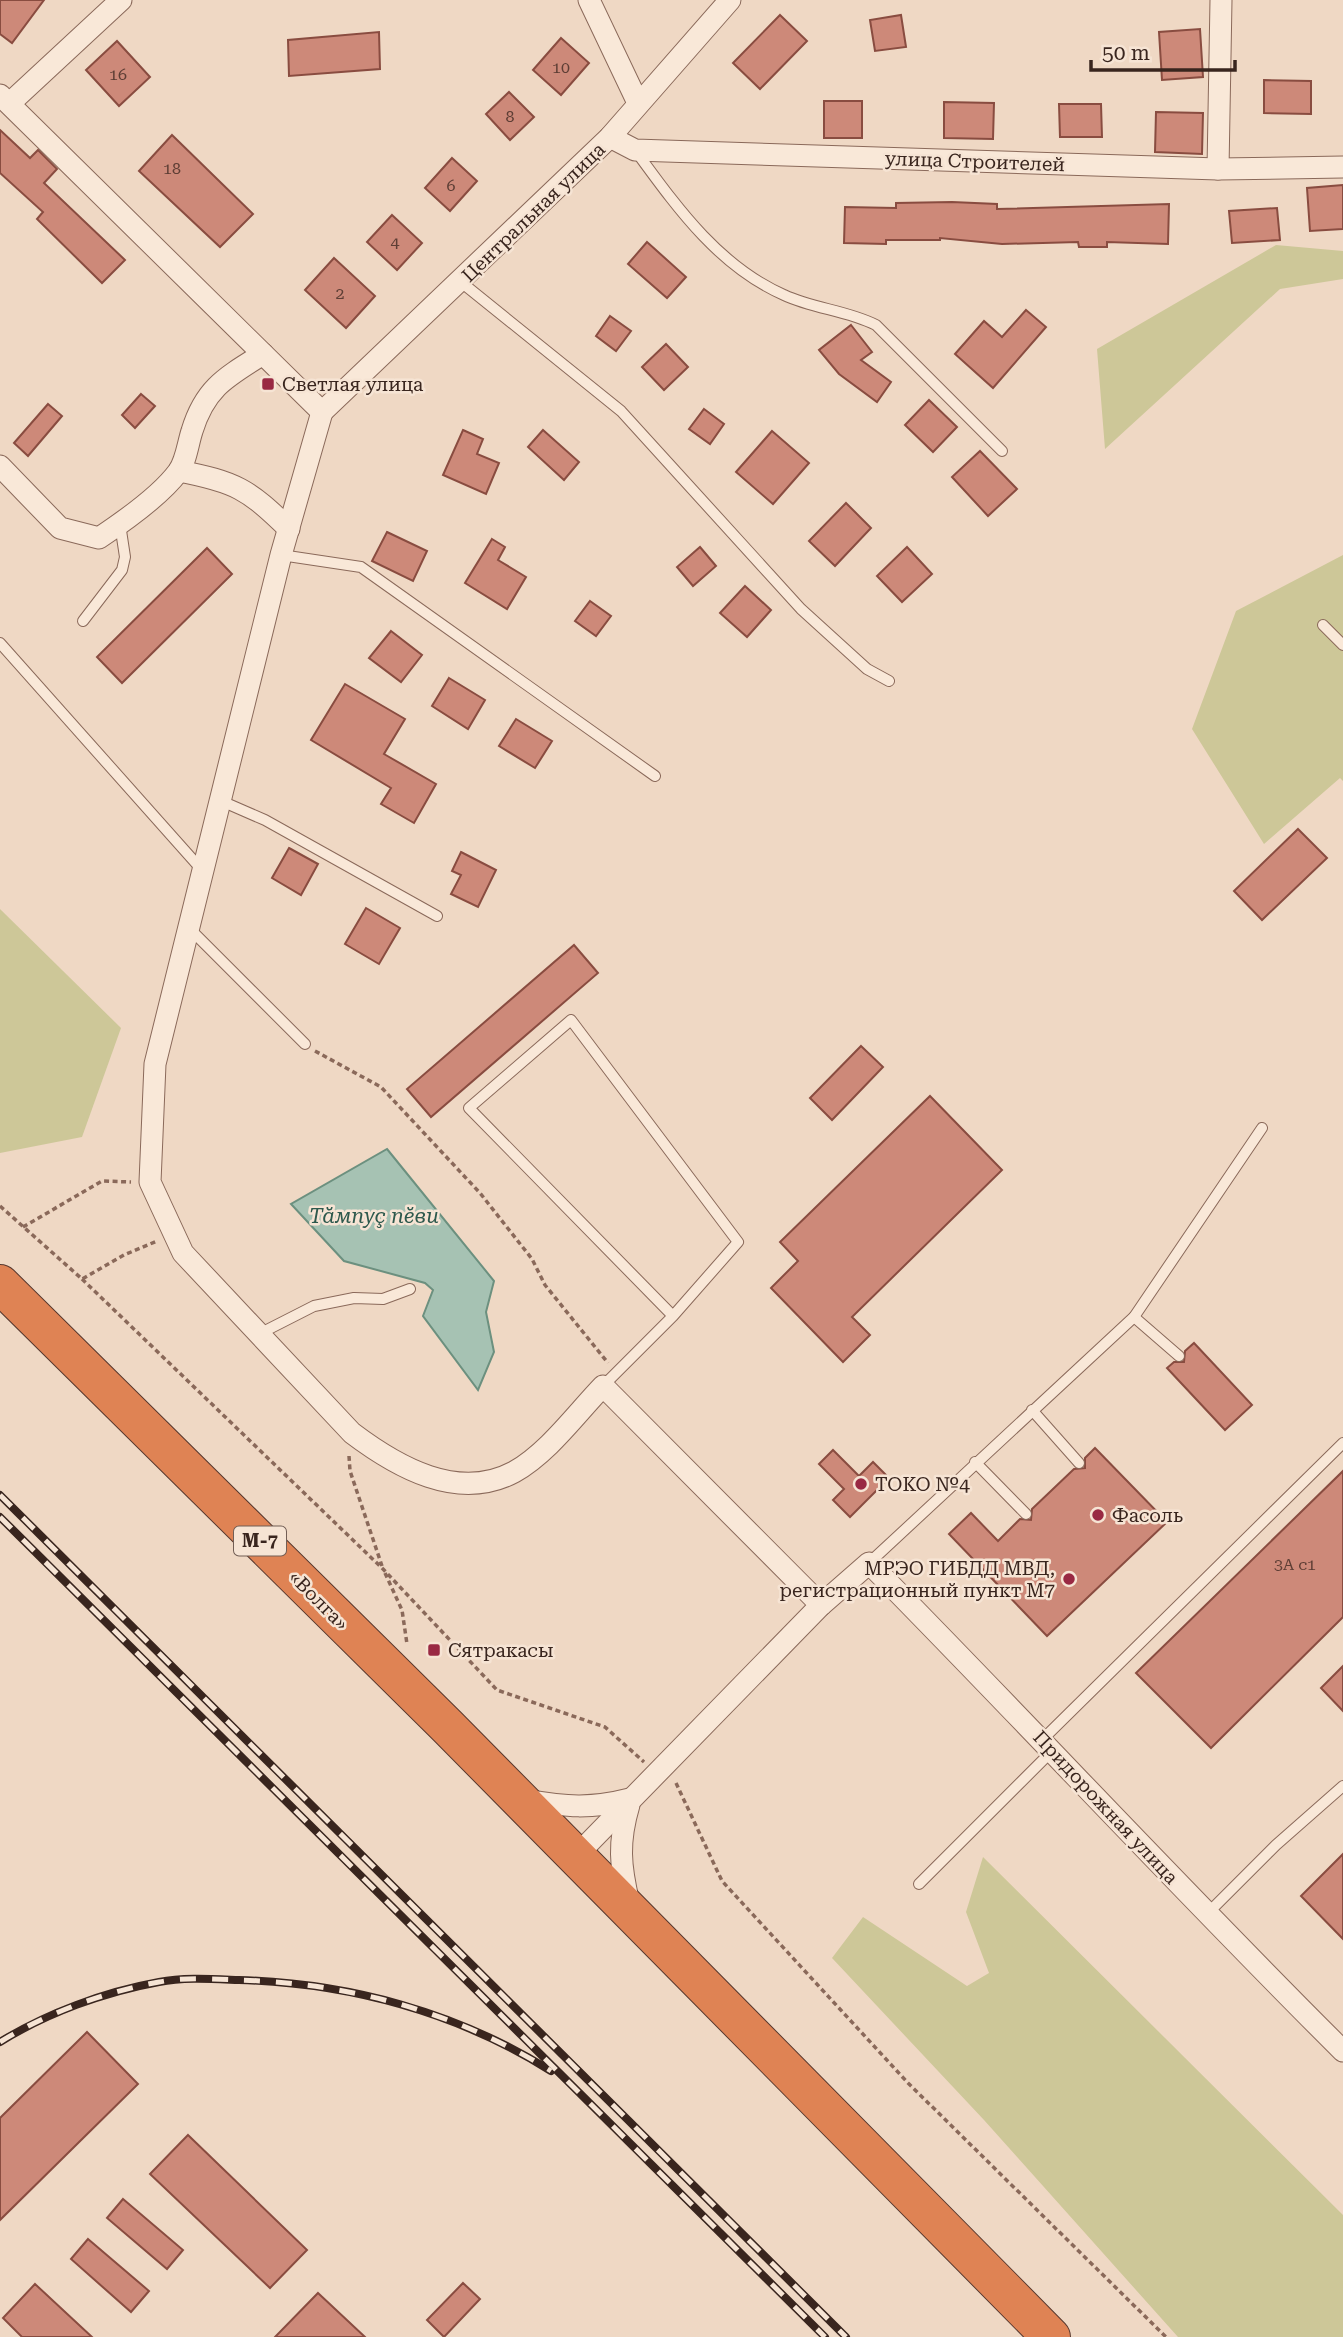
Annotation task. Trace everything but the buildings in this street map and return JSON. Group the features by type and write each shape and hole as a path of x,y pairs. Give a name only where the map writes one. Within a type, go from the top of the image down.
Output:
{"highway":[{"name":"«Волга»","path":"0,1284 631,1911 1051,2337"}],"street":[{"path":"121,0 5,99 322,412 281,555 155,1064 149,1182 183,1253 352,1433 383,1456 417,1473 446,1481 479,1483 514,1472 539,1452 609,1379 821,1605"},
{"path":"589,0 638,103"},
{"name":"Центральная улица","path":"322,412 610,137 730,0"},
{"path":"1218,169 1221,0"},
{"name":"улица Строителей","path":"610,137 635,150 1218,169 1343,167"},
{"path":"3,475 60,528 99,538 120,524 179,471 200,406 207,394 229,375 263,354"},
{"path":"179,471 229,481 258,499 289,529"},
{"path":"576,1856 821,1605 869,1563"},
{"name":"Придорожная улица","path":"869,1563 1048,1745 1206,1915 1343,2051"},
{"path":"518,1798 564,1807 598,1808 630,1799"},
{"path":"630,1799 620,1835 621,1873 631,1911"}],"lane":[{"path":"635,150 685,218 735,267 780,294 808,306 851,313 876,325 1002,451"},
{"path":"461,282 621,411 801,609 867,669 889,681"},
{"path":"83,621 122,570 125,557 120,524"},
{"path":"281,555 361,568 655,776"},
{"path":"1323,625 1343,645"},
{"path":"0,643 202,870"},
{"path":"219,800 265,820 437,916"},
{"path":"188,926 305,1044"},
{"path":"609,1379 673,1316 738,1242 571,1020 469,1108 673,1316"},
{"path":"869,1563 1134,1317 1262,1128"},
{"path":"260,1335 314,1306 354,1298 383,1299 410,1289"},
{"path":"1134,1317 1179,1356"},
{"path":"1032,1410 1079,1464"},
{"path":"919,1884 1048,1745 1343,1443"},
{"path":"975,1462 1026,1514"},
{"path":"1206,1915 1276,1844 1343,1786"}],"path":[{"path":"305,1044 381,1087 481,1193 532,1259 545,1285 609,1379"},
{"path":"23,1227 102,1181 149,1182"},
{"path":"0,1206 82,1279 383,1569 496,1690 605,1727 661,1768 722,1881 908,2082 1166,2337"},
{"path":"82,1279 124,1255 174,1234"},
{"path":"352,1433 349,1447 351,1471 383,1569 402,1610 407,1644"}],"shaded area":[{"path":"1276,245 1343,251 1343,279 1280,289 1105,449 1097,349"},
{"path":"1343,555 1343,781 1340,778 1264,844 1192,729 1236,611"},
{"path":"0,909 121,1028 82,1137 0,1153"},
{"path":"983,1857 1343,2215 1343,2337 1178,2337 984,2120 832,1958 863,1917 967,1986 989,1973 966,1912"}],"water":[{"name":"Тӑмпуҫ пӗви","path":"387,1149 494,1281 486,1312 494,1352 478,1390 423,1316 433,1290 425,1283 344,1261 291,1204"}],"railway":[{"path":"0,1495 846,2337"},
{"path":"0,1517 825,2337"},
{"path":"0,2042 76,2005 159,1982 178,1979 280,1982 321,1987 401,2004 478,2032 551,2071"}],"place":[{"name":"Светлая улица","path":"268,384"},
{"name":"ТОКО №4","path":"861,1484"},
{"name":"Фасоль","path":"1098,1515"},
{"name":"МРЭО ГИБДД МВД, регистрационный пункт М7","path":"1069,1579"},
{"name":"Сятракасы","path":"434,1650"}]}
